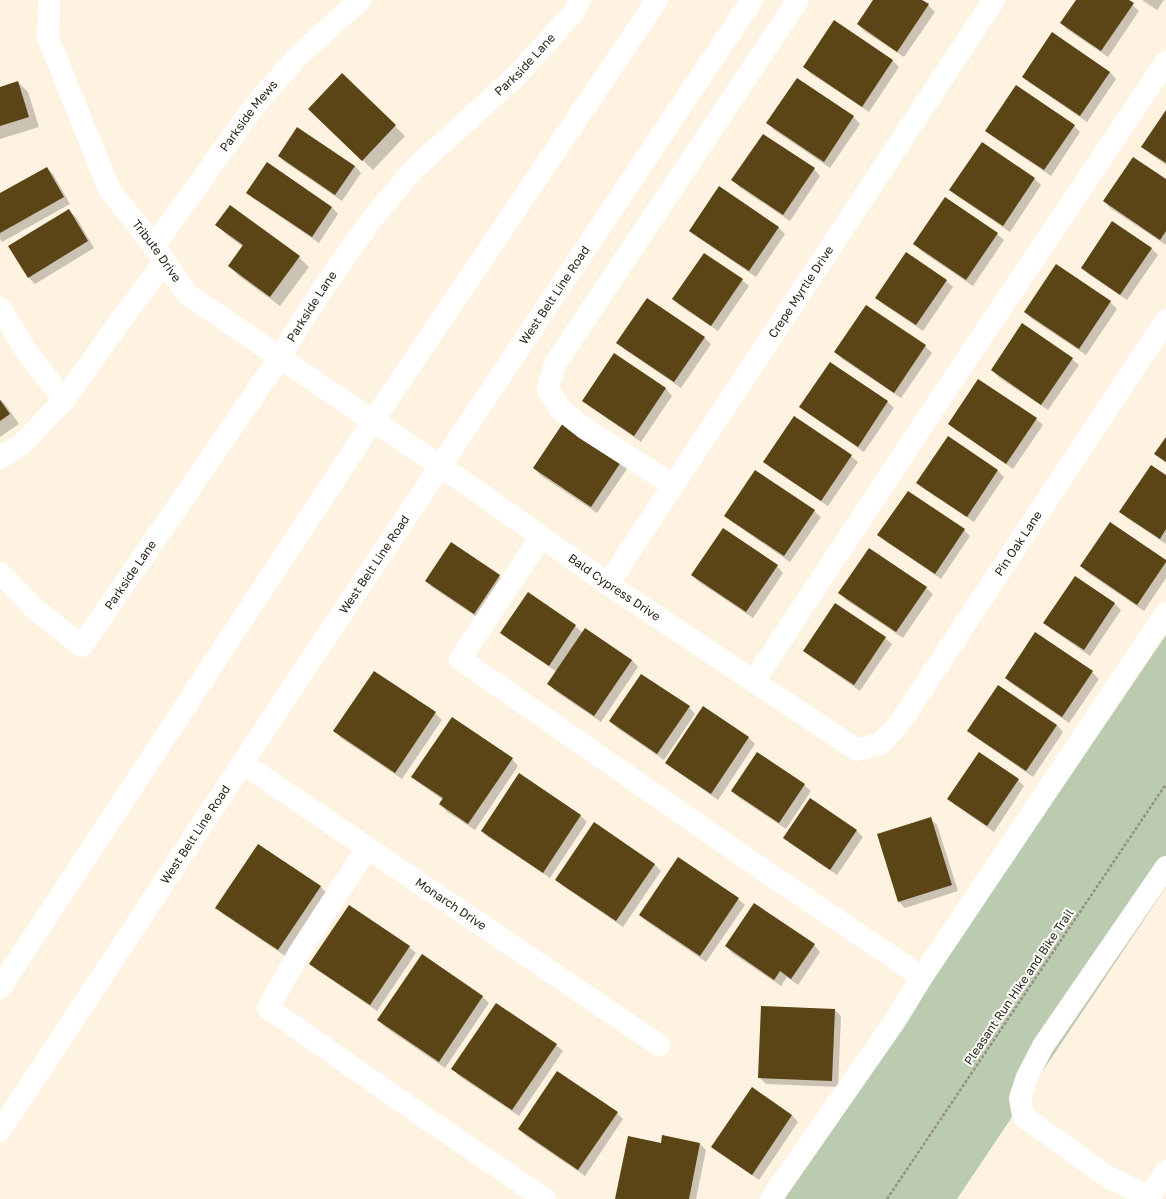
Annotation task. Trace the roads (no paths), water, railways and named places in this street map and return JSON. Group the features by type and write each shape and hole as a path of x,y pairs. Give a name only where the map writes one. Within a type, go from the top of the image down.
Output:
{"street":[{"name":"Tribute Drive","path":"49,0 48,38 109,189 159,254 187,294 374,422"},
{"name":"Parkside Mews","path":"0,458 22,444 64,400 256,104 299,55 360,0"},
{"name":"Parkside Lane","path":"0,573 36,610 82,646 280,358 321,291 371,220 413,170 518,74 574,12 580,0"},
{"path":"0,988 374,422 657,0"},
{"name":"West Belt Line Road","path":"0,1131 242,763 752,0"},
{"path":"673,485 584,428 560,409 548,389 555,364 798,0"},
{"name":"Crepe Myrtle Drive","path":"608,584 994,0"},
{"path":"754,681 946,390 1166,62"},
{"path":"0,308 26,351 64,400"},
{"name":"Pin Oak Lane","path":"857,750 880,744 899,724 1166,320"},
{"name":"Bald Cypress Drive","path":"374,422 440,466 608,584 857,750"},
{"path":"541,537 460,659 753,863 922,977"},
{"path":"770,1199 895,1022 922,977 1166,613"},
{"name":"Monarch Drive","path":"242,763 659,1044"},
{"path":"367,848 299,953 268,1008 408,1106 545,1199"},
{"path":"1166,867 1043,1046 1027,1076 1020,1098 1023,1116 1108,1177 1148,1198 1166,1171"}]}
